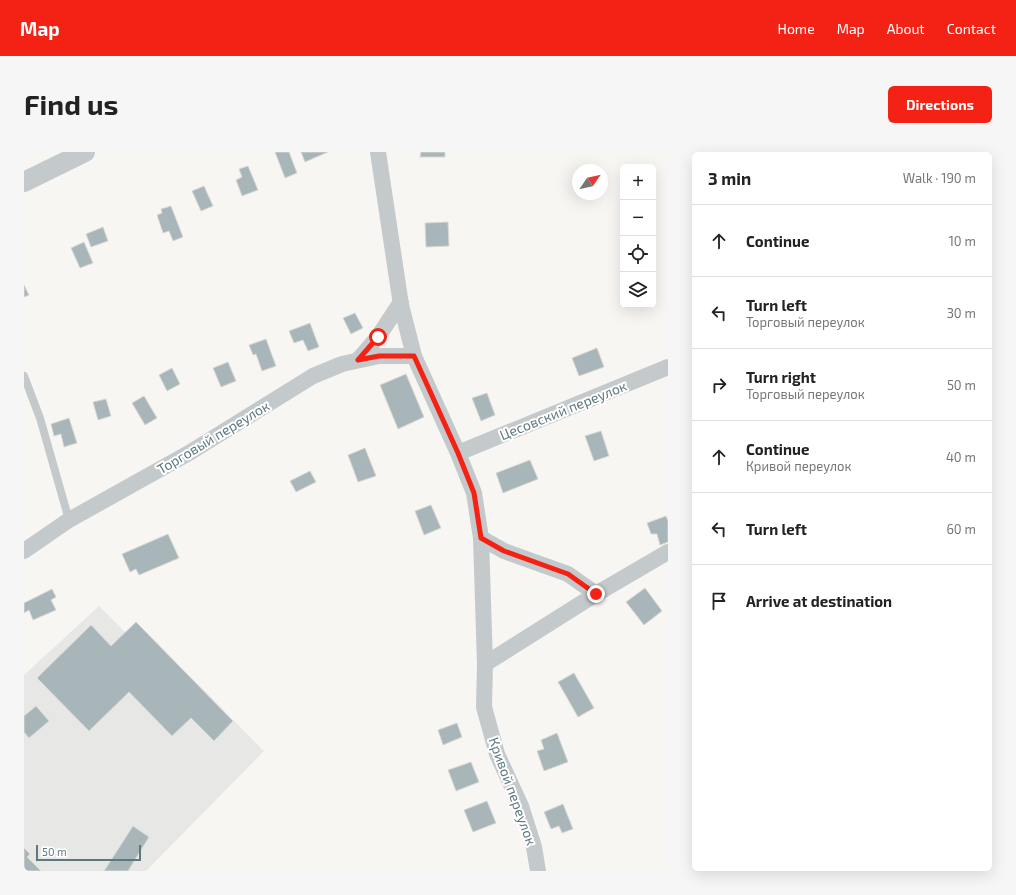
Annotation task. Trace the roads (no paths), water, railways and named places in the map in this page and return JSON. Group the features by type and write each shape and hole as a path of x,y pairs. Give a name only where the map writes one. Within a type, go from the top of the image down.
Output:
{"street":[{"path":"24,182 85,152"},
{"path":"378,152 401,302 414,356 458,453"},
{"path":"358,360 378,337 401,302"},
{"name":"Торговый переулок","path":"24,550 69,520 189,453 313,376 342,364 358,360 379,356 414,356"},
{"name":"Цесовский переулок","path":"458,453 668,367"},
{"name":"Кривой переулок","path":"458,453 474,493 481,538 485,664 484,706 496,754 520,806 534,847 538,871"},
{"path":"481,538 504,551 568,574 596,594"},
{"path":"485,664 596,594 668,552"}],"lane":[{"path":"24,376 40,418 69,520"}]}
